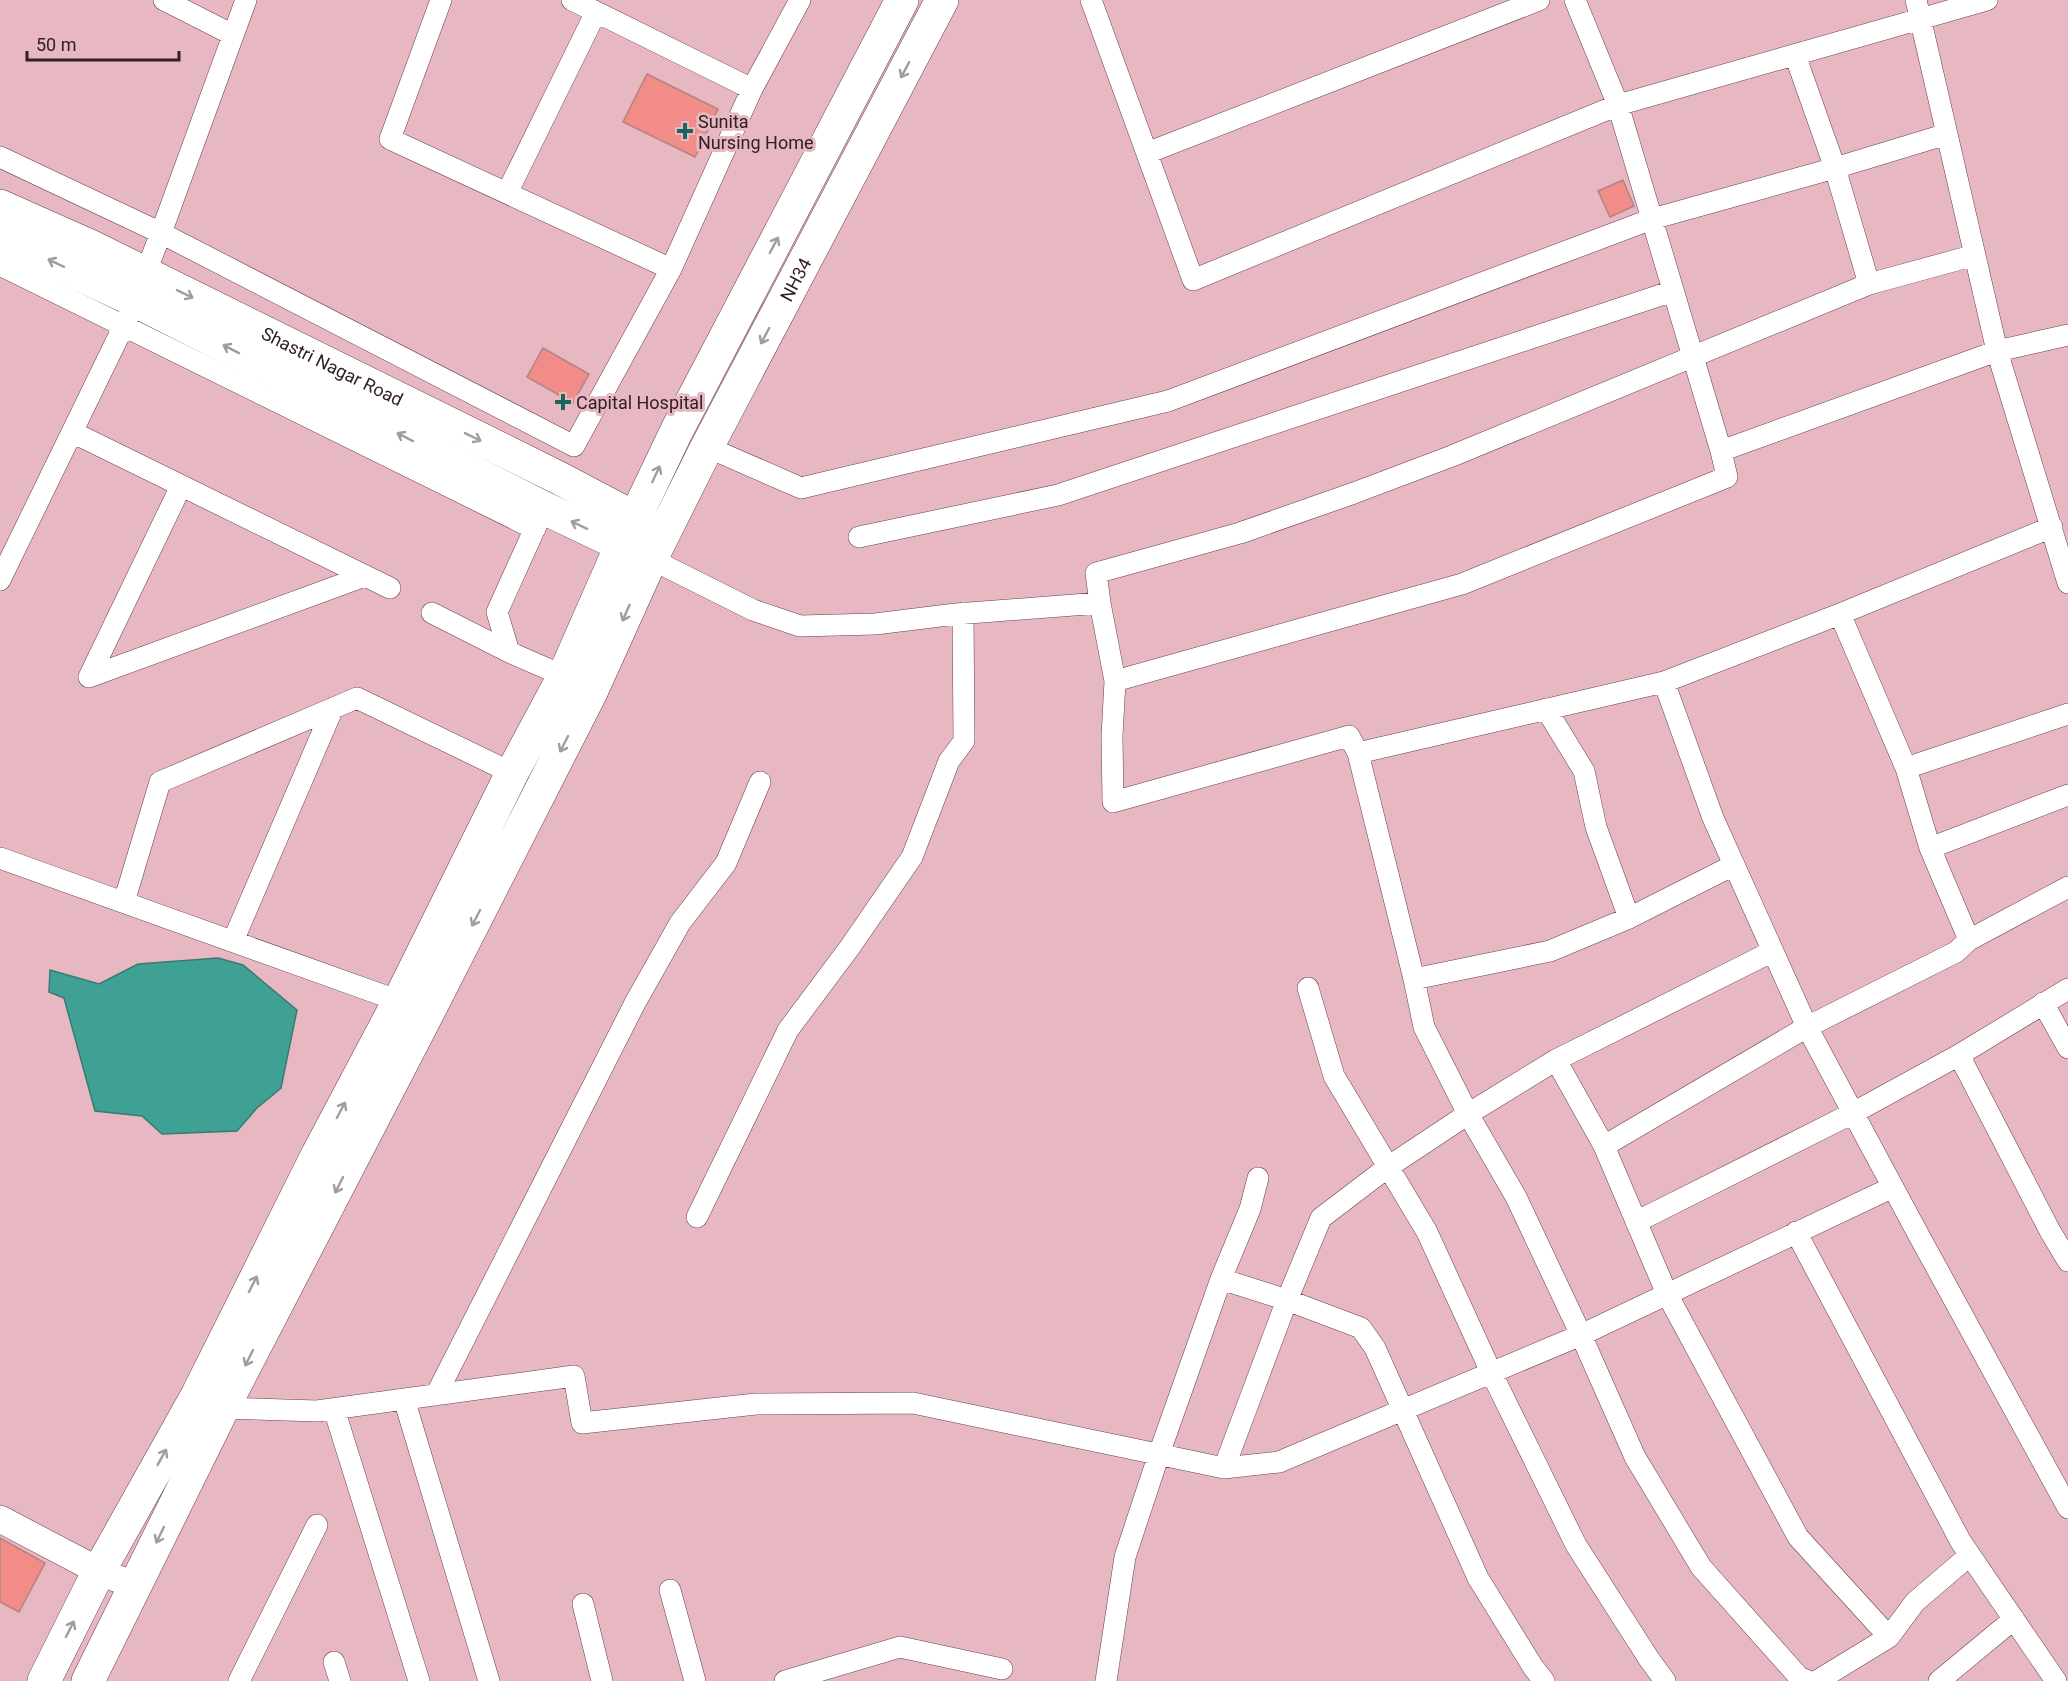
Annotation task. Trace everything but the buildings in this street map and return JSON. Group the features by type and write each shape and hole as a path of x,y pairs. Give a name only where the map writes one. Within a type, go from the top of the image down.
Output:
{"main road":[{"name":"NH34","path":"642,539 707,447 942,0"},
{"name":"NH34","path":"642,539 677,430 898,8"},
{"path":"898,8 925,33"},
{"path":"827,143 859,159"},
{"name":"Shastri Nagar Road","path":"0,206 90,246 135,300 559,478 642,539"},
{"path":"0,237 135,300 539,518 642,539"},
{"path":"757,277 788,294"},
{"path":"539,518 559,478"},
{"path":"88,1681 135,1586 211,1401 318,1154 399,1000 512,773 564,675 642,539"},
{"path":"44,1681 99,1571 211,1401 423,1022 591,692 642,539"}],"street":[{"path":"164,0 233,35"},
{"path":"0,580 135,300 246,0"},
{"path":"441,0 390,139 671,269"},
{"path":"572,0 752,89"},
{"path":"559,478 574,446 671,269 752,89 800,0"},
{"path":"1091,0 1193,280 1618,105 1795,55 1918,10 1987,0"},
{"path":"1147,153 1539,0"},
{"path":"1115,681 1462,584 1726,477 1721,451 1618,105 1575,0"},
{"path":"1918,10 1997,351 2068,583"},
{"path":"507,193 596,12"},
{"path":"1795,55 1835,168 1869,284"},
{"path":"707,447 801,488 1146,406 1179,397 1652,219 1947,134"},
{"path":"0,157 161,233 574,446"},
{"path":"1808,1681 1799,1677 1701,1567 1635,1457 1516,1197 1468,1114 1424,1027 1358,753 1349,736 1113,802 1112,736 1115,681 1096,573 1240,533 1354,493 1452,456 1869,284 1975,255"},
{"path":"0,265 135,300"},
{"path":"859,537 1058,495 1674,291"},
{"path":"1721,451 1997,351 2068,335"},
{"path":"72,432 390,588"},
{"path":"181,486 89,677 364,576"},
{"path":"508,652 497,612 539,518"},
{"path":"1358,753 1664,682 1840,614 2052,527"},
{"path":"642,539 753,610 800,626 875,624 1100,603"},
{"path":"432,613 508,652 564,675"},
{"path":"697,1217 788,1030 850,947 912,857 949,761 964,741 963,614"},
{"path":"1840,614 1906,768 1930,848 1969,940"},
{"path":"1664,682 1713,818 1807,1027 2068,1508"},
{"path":"124,902 160,782 357,698 512,773"},
{"path":"233,941 333,708"},
{"path":"1546,709 1584,771 1596,827 1629,918"},
{"path":"1906,768 2068,714"},
{"path":"436,1395 635,1003 680,923 726,862 760,782"},
{"path":"1930,848 2068,795"},
{"path":"0,858 399,1000"},
{"path":"1414,979 1550,951 1629,918 1734,866"},
{"path":"1604,1146 1807,1027 1956,952 1969,940 2068,887"},
{"path":"1224,1468 1287,1300 1321,1218 1388,1167 1556,1060 1773,951"},
{"path":"1308,988 1334,1076 1427,1232 1491,1372 1576,1545 1648,1659 1665,1681"},
{"path":"1636,1222 1853,1113 1959,1055 2068,990"},
{"path":"2043,1003 2068,1048"},
{"path":"1959,1055 2050,1231 2068,1261"},
{"path":"1556,1060 1604,1146 1667,1294 1798,1537 1889,1637"},
{"path":"1106,1681 1125,1557 1221,1279 1250,1209 1258,1178"},
{"path":"211,1401 317,1411 574,1376 582,1423 756,1404 914,1403 1224,1468 1279,1462 1581,1335 1893,1187"},
{"path":"1796,1232 1950,1521 1970,1555 2056,1681"},
{"path":"1221,1279 1287,1300 1362,1328 1375,1348 1478,1578 1544,1681"},
{"path":"404,1399 489,1681"},
{"path":"334,1409 419,1681"},
{"path":"0,1519 99,1571 135,1586"},
{"path":"239,1681 317,1525"},
{"path":"1817,1681 1889,1637 1915,1602 1970,1555"},
{"path":"670,1590 695,1681"},
{"path":"583,1604 602,1681"},
{"path":"1939,1681 2014,1620"},
{"path":"785,1681 829,1675 900,1647 1002,1669"}],"shaded area":[{"path":"218,958 243,965 297,1010 281,1088 257,1108 237,1131 162,1134 142,1116 95,1111 64,998 49,992 50,970 99,984 138,964"}],"place":[{"name":"Sunita Nursing Home","path":"685,131"},
{"name":"Capital Hospital","path":"563,402"}]}
